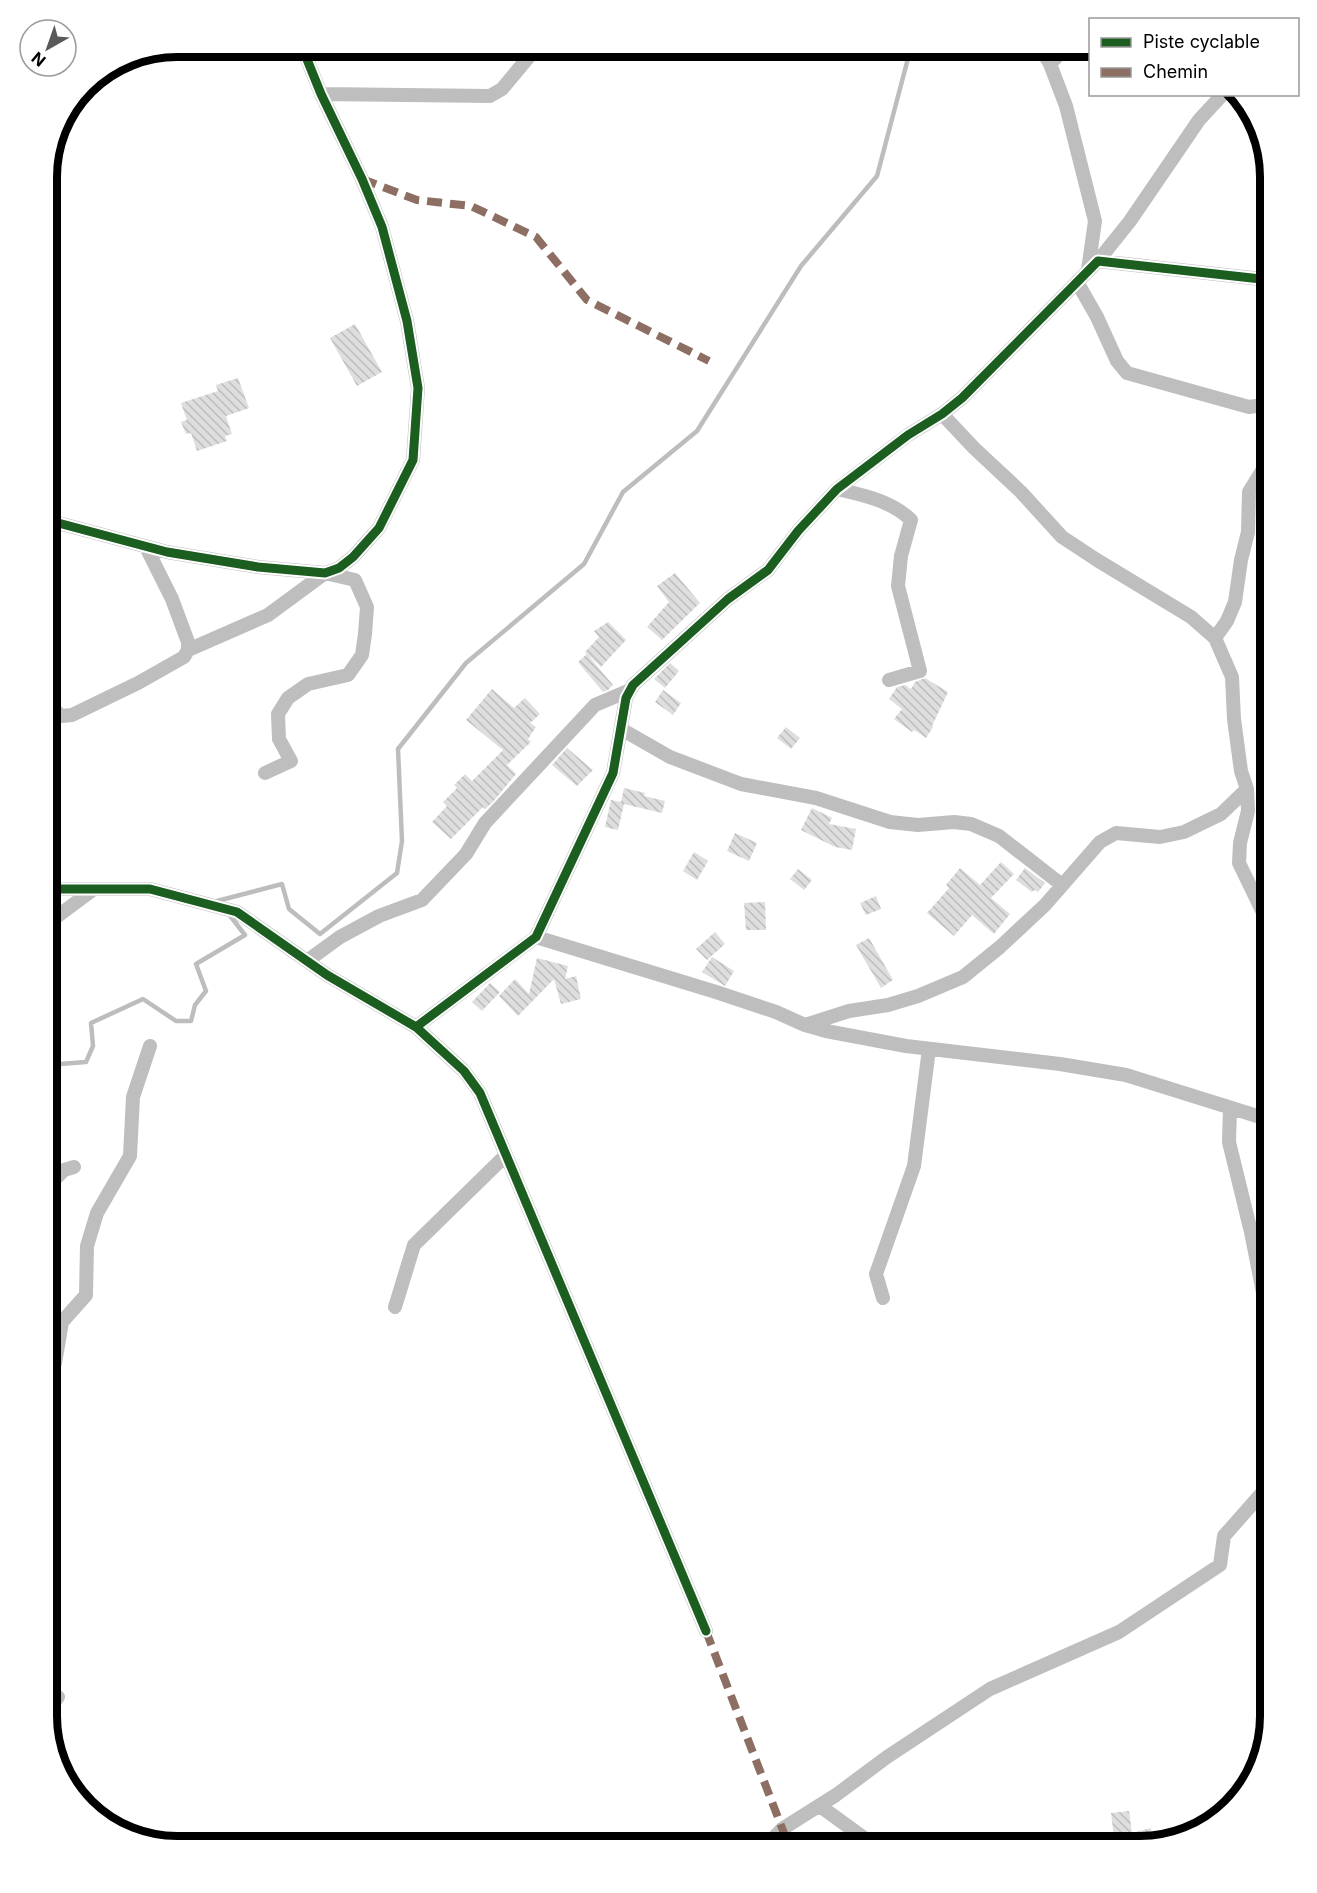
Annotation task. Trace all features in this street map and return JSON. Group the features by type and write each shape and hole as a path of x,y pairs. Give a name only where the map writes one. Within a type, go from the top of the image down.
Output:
{"street":[{"path":"188,650 268,615 324,573 339,568 379,528 413,460 418,388 407,321 382,227 306,57"},
{"path":"321,94 490,96 502,89 529,57"},
{"path":"1046,57 1066,106 1095,221 1093,266"},
{"path":"1050,64 1057,57"},
{"path":"307,962 340,937 422,900 466,854 485,823 595,705 628,691 656,662 710,615 768,570 798,531 837,489 908,435 942,414 962,398 1093,266 1130,220 1199,120 1221,96"},
{"path":"1093,266 1260,279"},
{"path":"1077,282 1097,317 1117,361 1127,373 1250,407 1260,406"},
{"path":"942,414 1021,492 1062,537 1191,617 1215,638 1232,677 1234,719 1241,771 1246,789 1248,811 1240,843 1239,862 1260,906"},
{"path":"1215,638 1227,621 1235,602 1248,532 1249,492 1260,474"},
{"path":"837,489 863,495 900,509 911,520 901,556 898,586 920,672 889,680"},
{"path":"57,523 167,552 258,567 324,573 354,580 367,607 362,655 348,675 308,684 288,698 278,714 279,739 291,761 265,773"},
{"path":"57,712 62,716 72,715 138,683 184,657 188,650 188,642 172,599 147,547"},
{"path":"416,1027 536,937 613,773 628,691"},
{"path":"621,729 670,757 741,784 816,798 890,822 918,825 954,822 971,824 999,836 1062,885"},
{"path":"805,1025 849,1011 898,1002 963,977 1008,940 1045,905 1100,842 1116,833 1160,837 1184,832 1221,814 1246,789"},
{"path":"57,888 150,889 237,912 327,975 416,1027 464,1071 480,1093 706,1631"},
{"path":"57,917 94,889"},
{"path":"536,937 716,992 826,1031 929,1049 1060,1064 1126,1075 1260,1117"},
{"path":"57,1351 62,1322 86,1295 87,1245 97,1213 130,1156 134,1097 150,1046"},
{"path":"883,1298 876,1274 914,1166 929,1049"},
{"path":"1230,1108 1229,1142 1260,1278"},
{"path":"395,1307 414,1245 506,1155"},
{"path":"57,1177 64,1170 74,1167"},
{"path":"775,1836 782,1829 820,1806 887,1757 990,1689 1119,1632 1220,1565 1224,1536 1260,1495"},
{"path":"820,1806 861,1836"}],"building":[{"path":"355,324 382,372 357,386 330,338"},
{"path":"238,378 249,408 226,416 232,434 225,436 227,441 197,451 191,433 186,434 181,422 187,420 181,403 218,391 216,385"},
{"path":"675,573 700,603 662,640 647,627 669,602 657,586"},
{"path":"608,622 626,640 601,667 585,652 599,637 594,631"},
{"path":"587,654 613,685 608,690 603,692 578,662"},
{"path":"670,663 679,671 665,688 654,679"},
{"path":"925,678 948,692 926,738 914,730 912,732 894,719 902,709 889,699 897,687 905,685 911,689 915,682"},
{"path":"492,689 514,708 525,698 540,714 530,723 536,727 528,739 531,742 507,765 516,774 492,803 485,809 483,807 451,839 432,822 447,806 443,802 457,788 454,785 465,774 472,781 503,750 466,720"},
{"path":"663,690 681,703 673,715 655,702"},
{"path":"786,727 800,738 791,749 777,738"},
{"path":"567,748 593,770 577,786 552,765"},
{"path":"624,788 665,801 662,813 624,804 618,830 605,827 611,800 621,802"},
{"path":"812,808 832,818 829,824 856,829 852,850 835,847 801,830"},
{"path":"735,833 757,843 749,861 727,851"},
{"path":"694,852 708,861 697,880 683,871"},
{"path":"1001,862 1014,874 991,898 1010,914 994,934 972,915 954,936 927,913 949,888 946,885 960,868 980,885"},
{"path":"1025,868 1045,883 1038,892 1035,890 1032,892 1016,880"},
{"path":"798,869 812,880 804,890 790,879"},
{"path":"876,896 881,909 866,915 860,903"},
{"path":"765,902 766,930 746,930 744,903"},
{"path":"715,932 725,944 707,960 696,949"},
{"path":"869,938 893,980 881,988 856,945"},
{"path":"712,957 734,971 725,986 702,972"},
{"path":"537,958 568,966 565,979 576,976 581,999 561,1004 554,979 518,1016 499,996 515,979 529,994"},
{"path":"490,983 500,992 482,1011 472,1002"},
{"path":"1129,1811 1132,1833 1151,1828 1152,1835 1114,1836 1111,1813"}],"waterway":[{"path":"219,902 217,901 282,884 289,909 320,934 397,873 402,841 398,749 466,663 584,564 623,492 697,431 801,266 877,176 908,57"},
{"path":"57,1064 86,1062 93,1046 91,1023 143,999 176,1021 191,1021 195,1005 206,991 196,964 245,935 228,913"}],"marked path":[{"path":"362,179 417,200 471,206 536,237 587,300 709,361"},
{"path":"706,1631 785,1836"}],"cycle path":[{"path":"57,523 167,552 258,567 325,573 339,568 353,557 379,528 413,460 418,388 407,321 382,227 306,57"},
{"path":"416,1027 536,937 613,773 626,698 633,685 728,599 768,570 798,531 837,489 908,435 942,414 962,398 1098,261 1260,279"},
{"path":"57,889 150,889 237,912 327,975 416,1027 464,1071 480,1093 706,1631"}]}
